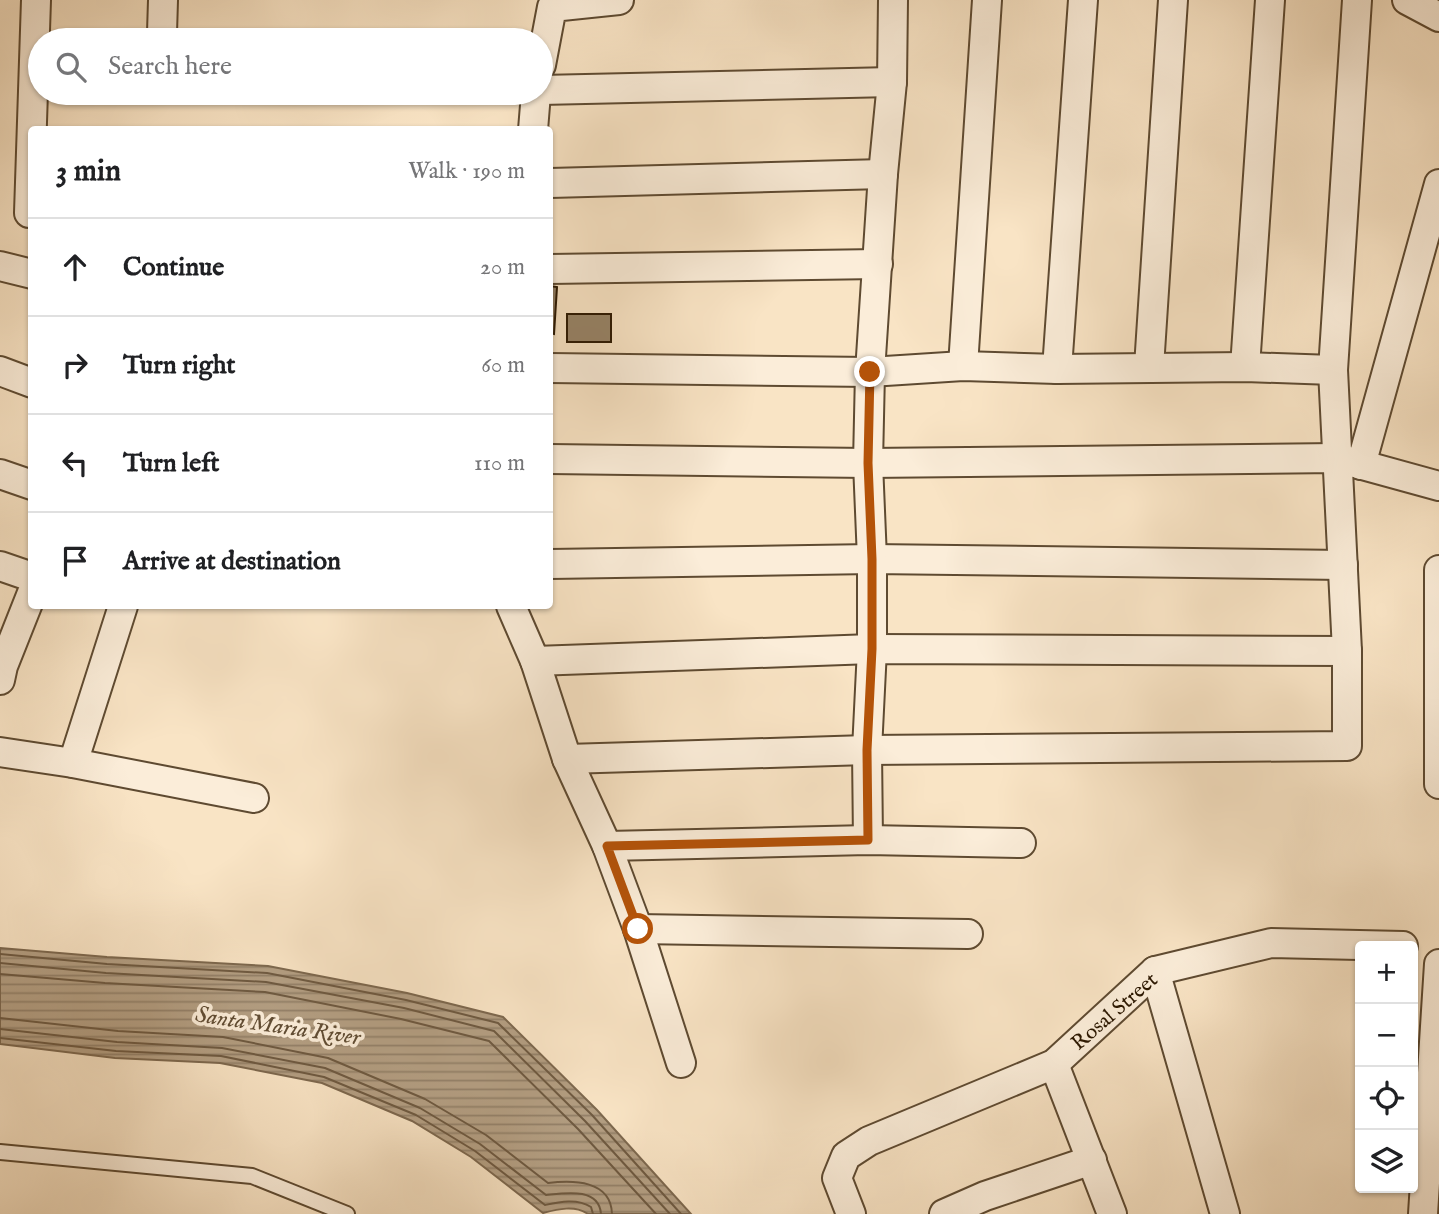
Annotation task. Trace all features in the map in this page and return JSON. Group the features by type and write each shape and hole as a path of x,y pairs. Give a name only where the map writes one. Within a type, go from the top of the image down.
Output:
{"street":[{"path":"35,28 36,0"},
{"path":"162,28 163,0"},
{"path":"548,28 552,7 619,0"},
{"path":"868,840 867,750 872,649 868,463 870,372 892,82 893,0"},
{"path":"963,366 987,0"},
{"path":"1057,369 1083,0"},
{"path":"1149,367 1172,0"},
{"path":"1245,367 1270,0"},
{"path":"567,759 867,750 1347,746 1343,565 1349,462 1333,370 1357,0"},
{"path":"1407,0 1439,17"},
{"path":"553,90 892,82"},
{"path":"32,126 33,105"},
{"path":"533,126 535,105"},
{"path":"553,183 883,174"},
{"path":"1349,462 1439,184"},
{"path":"553,269 878,264"},
{"path":"0,266 28,273"},
{"path":"553,368 870,372 963,366 1333,370"},
{"path":"0,371 28,382"},
{"path":"553,459 868,463 1349,462 1439,486"},
{"path":"0,474 28,484"},
{"path":"553,564 872,559 1343,565"},
{"path":"0,566 28,576"},
{"path":"1438,784 1439,570"},
{"path":"1,670 28,603"},
{"path":"73,762 121,609"},
{"path":"512,609 535,661 567,759 607,846 638,929 681,1063"},
{"path":"535,661 872,649 1347,651"},
{"path":"0,752 73,762 254,798"},
{"path":"607,846 868,840 1021,843"},
{"path":"638,929 968,934"},
{"name":"Rosal Street","path":"851,1214 837,1178 846,1156 869,1141 1054,1064 1155,971 1271,943 1355,945"},
{"path":"1418,946 1439,947"},
{"path":"1423,1214 1439,964"},
{"path":"1155,971 1224,1214"},
{"path":"1054,1064 1112,1214"},
{"path":"944,1214 987,1205 1092,1160"}],"lane":[{"path":"0,1152 252,1177 347,1214"}],"water":[{"name":"Santa Maria River","path":"0,948 268,966 407,993 503,1017 597,1110 691,1214 588,1214 578,1209 543,1213 471,1157 412,1121 322,1083 220,1063 115,1058 0,1044"}],"building":[{"path":"553,286 557,287 553,334"},
{"path":"567,314 611,314 611,342 567,342"}],"route":[{"path":"638,929 607,846 868,840 867,750 872,649 868,463 870,372"}]}
